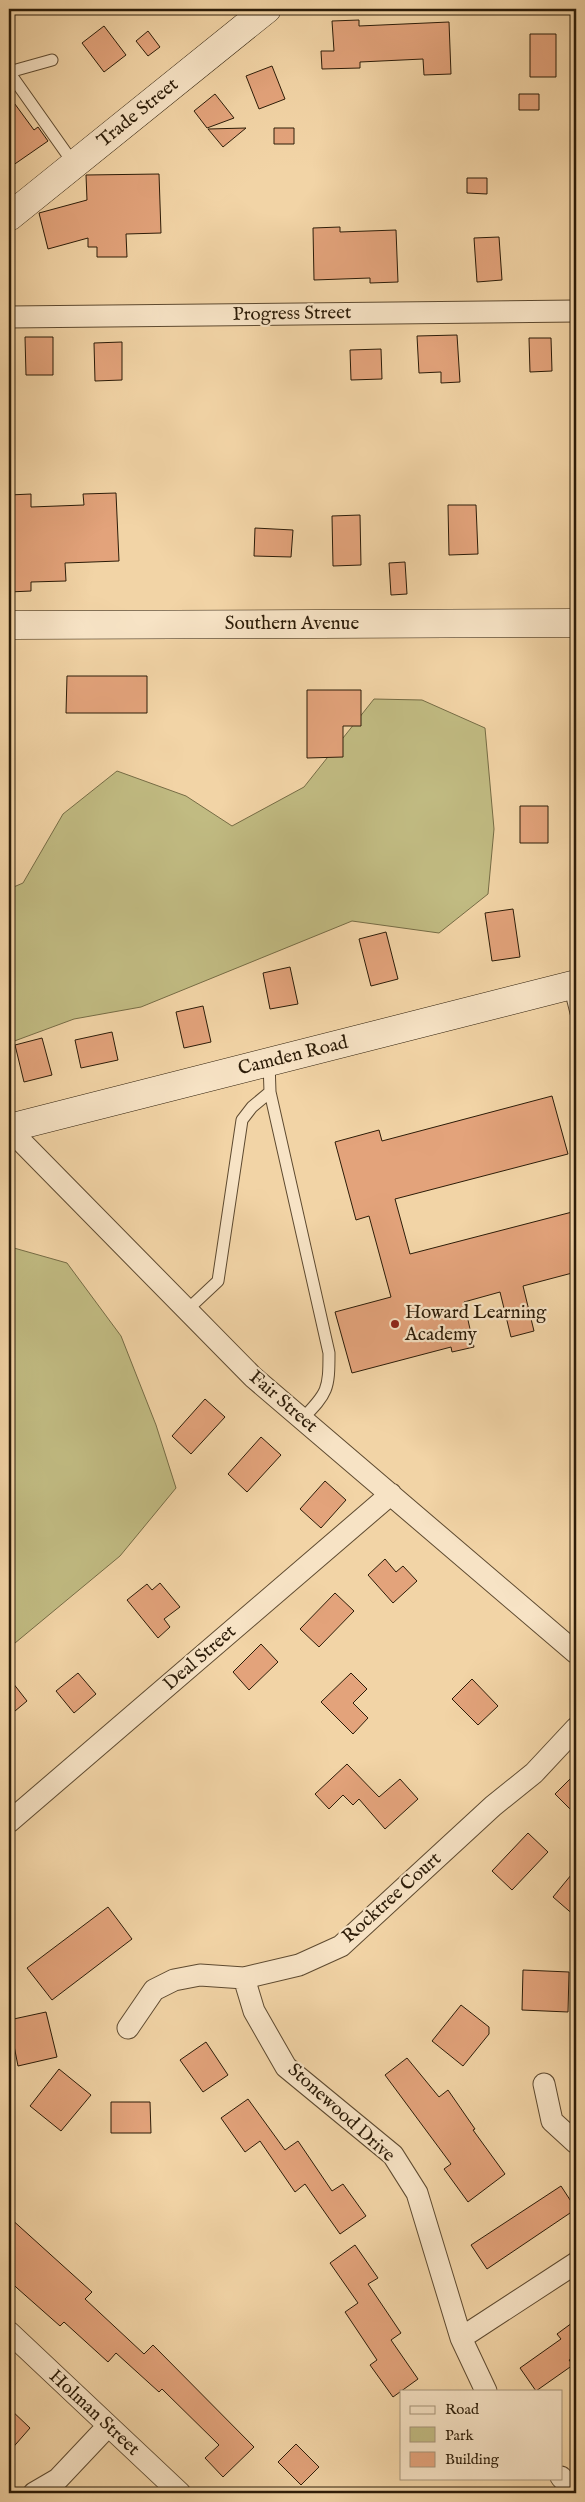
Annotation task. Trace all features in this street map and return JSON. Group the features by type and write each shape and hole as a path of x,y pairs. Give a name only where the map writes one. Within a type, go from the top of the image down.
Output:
{"street":[{"name":"Trade Street","path":"9,217 267,9"},
{"name":"Progress Street","path":"9,317 576,311"},
{"name":"Southern Avenue","path":"9,625 576,623"},
{"name":"Camden Road","path":"9,1128 573,984"},
{"name":"Fair Street","path":"9,1128 186,1311 253,1377 576,1653"},
{"name":"Deal Street","path":"9,1822 391,1494"},
{"name":"Rocktree Court","path":"128,2028 154,1990 174,1980 200,1975 244,1978 299,1965 341,1946 493,1806 534,1773 576,1728"},
{"name":"Stonewood Drive","path":"244,1978 254,2011 286,2067 394,2155 417,2193 461,2338 486,2390"},
{"path":"544,2084 552,2121 576,2143"},
{"path":"461,2338 576,2264"},
{"name":"Holman Street","path":"9,2332 180,2493"},
{"path":"34,2493 58,2479 108,2426"},
{"path":"562,2478 576,2493"}],"lane":[{"path":"52,60 9,72 74,164"},
{"path":"573,984 576,1013"},
{"path":"269,1062 270,1092 329,1353 329,1382 321,1400 302,1419"},
{"path":"186,1311 218,1281 242,1120 252,1107 270,1092"}],"green space":[{"path":"374,699 422,700 485,728 494,829 488,894 439,933 352,921 141,1007 74,1019 9,1043 9,889 23,883 63,814 117,771 186,796 232,826 304,787"},
{"path":"14,1248 67,1263 121,1336 156,1425 176,1488 120,1556 9,1648 9,1250"}],"building":[{"path":"359,20 359,26 449,22 451,74 424,75 423,59 360,62 360,68 322,69 321,51 334,51 332,21"},
{"path":"104,26 126,55 104,72 82,43"},
{"path":"148,31 160,47 148,56 136,41"},
{"path":"530,34 556,34 556,77 530,77"},
{"path":"272,66 285,99 259,109 246,76"},
{"path":"215,94 234,118 207,128 194,111"},
{"path":"519,94 539,94 539,110 519,110"},
{"path":"9,96 34,130 38,127 48,141 9,168"},
{"path":"246,128 223,147 208,129"},
{"path":"274,128 294,128 294,144 274,144"},
{"path":"159,174 161,233 126,234 127,257 97,257 97,247 88,247 88,238 48,249 39,213 87,200 86,175"},
{"path":"467,178 487,178 487,194 467,193"},
{"path":"340,227 340,232 396,230 398,282 370,283 370,278 314,280 313,228"},
{"path":"499,237 502,280 477,282 474,238"},
{"path":"457,335 460,382 441,383 441,372 419,373 417,336"},
{"path":"25,337 53,337 53,375 26,375"},
{"path":"529,338 551,338 552,371 530,372"},
{"path":"122,342 122,380 95,381 94,343"},
{"path":"381,349 382,379 351,380 350,350"},
{"path":"116,493 119,561 65,563 66,581 31,582 31,591 9,592 9,495 31,494 31,507 84,505 83,494"},
{"path":"448,505 476,505 478,554 449,555"},
{"path":"360,515 361,565 333,566 332,516"},
{"path":"255,528 293,530 291,557 254,556"},
{"path":"405,562 407,594 391,595 389,563"},
{"path":"67,676 147,676 147,713 66,713"},
{"path":"307,690 361,690 361,726 343,726 343,757 307,758"},
{"path":"520,806 548,806 548,843 520,843"},
{"path":"513,909 520,957 492,961 485,913"},
{"path":"386,932 398,979 371,986 359,939"},
{"path":"290,967 298,1004 270,1009 263,973"},
{"path":"203,1006 211,1042 184,1048 176,1012"},
{"path":"112,1032 118,1060 81,1068 75,1040"},
{"path":"42,1038 52,1075 24,1082 15,1045"},
{"path":"552,1096 568,1154 395,1199 410,1254 576,1211 576,1272 523,1286 534,1331 511,1337 500,1292 464,1302 474,1347 452,1352 451,1347 352,1373 335,1312 391,1297 369,1216 356,1220 335,1142 379,1130 382,1141"},
{"path":"205,1399 225,1417 191,1454 172,1436"},
{"path":"261,1437 281,1455 247,1492 228,1474"},
{"path":"325,1481 346,1500 321,1528 300,1509"},
{"path":"385,1559 396,1572 403,1566 417,1581 393,1603 368,1575"},
{"path":"160,1583 180,1607 164,1619 170,1627 158,1638 127,1600 147,1584 152,1590"},
{"path":"335,1593 354,1611 319,1647 300,1629"},
{"path":"261,1644 278,1662 249,1690 233,1672"},
{"path":"78,1673 96,1694 74,1713 56,1691"},
{"path":"351,1673 367,1689 353,1703 368,1718 353,1734 321,1702"},
{"path":"9,1678 27,1701 9,1716"},
{"path":"472,1679 498,1706 478,1725 452,1699"},
{"path":"347,1764 379,1797 400,1779 418,1799 385,1829 359,1799 353,1805 343,1795 329,1809 315,1794"},
{"path":"576,1773 576,1815 555,1794"},
{"path":"528,1833 548,1852 512,1890 492,1871"},
{"path":"576,1869 576,1917 553,1897"},
{"path":"108,1907 132,1939 52,2000 27,1968"},
{"path":"523,1970 569,1972 568,2012 522,2010"},
{"path":"461,2005 489,2027 489,2034 463,2066 432,2041"},
{"path":"46,2012 57,2057 18,2066 9,2020"},
{"path":"206,2042 228,2075 203,2092 180,2060"},
{"path":"407,2058 439,2097 448,2090 475,2129 473,2130 505,2174 468,2202 444,2169 451,2164 385,2075"},
{"path":"59,2069 91,2095 61,2131 30,2106"},
{"path":"248,2099 285,2150 298,2141 332,2191 343,2184 366,2216 340,2234 305,2184 295,2192 260,2141 245,2152 221,2118"},
{"path":"111,2102 150,2102 151,2133 111,2133"},
{"path":"561,2186 576,2209 487,2269 471,2245"},
{"path":"9,2217 92,2292 85,2299 144,2354 153,2345 254,2447 223,2477 205,2458 219,2445 162,2389 159,2392 116,2353 108,2362 64,2322 60,2326 9,2280"},
{"path":"355,2245 378,2278 368,2284 401,2333 391,2340 418,2379 400,2390 393,2397 370,2365 377,2360 345,2312 358,2303 330,2263"},
{"path":"576,2320 576,2360 574,2357 569,2360 573,2365 535,2390 520,2368 561,2339 557,2334"},
{"path":"9,2408 30,2428 9,2452"},
{"path":"296,2444 319,2467 301,2485 278,2462"}],"place":[{"name":"Howard Learning Academy","path":"395,1324"}]}
